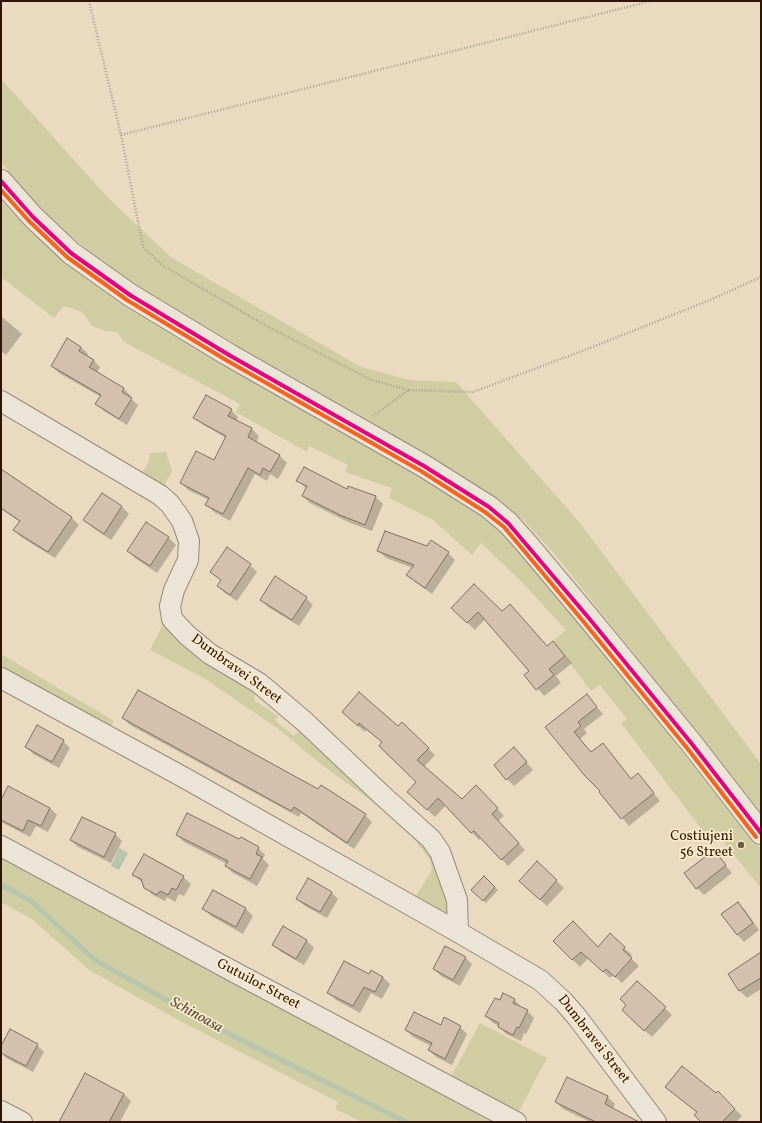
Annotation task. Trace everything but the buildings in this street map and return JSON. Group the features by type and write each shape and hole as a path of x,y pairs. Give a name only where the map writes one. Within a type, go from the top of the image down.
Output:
{"street":[{"path":"1,181 33,217 71,253 130,296 229,355 469,493 508,522 651,693 761,833"},
{"name":"Dumbravei Street","path":"1,401 160,495 170,504 182,521 189,541 188,560 174,590 170,606 172,619 187,635 210,654 259,683 305,722 430,839 440,852 457,900 458,932"},
{"name":"Dumbravei Street","path":"1,678 183,777 540,980 552,990 577,1017 656,1122"},
{"name":"Gutuilor Street","path":"1,846 222,966 516,1122"},
{"path":"1,1111 22,1122"}],"path":[{"path":"88,1 121,135 143,247 162,265 263,324 371,380 409,390 473,392 597,345 761,277"},
{"path":"121,135 651,1"},
{"path":"357,428 409,390"}],"shaded area":[{"path":"1,79 110,200 172,258 361,367 410,380 456,382 580,523 761,764 761,813 553,552 525,522 501,502 354,412 159,301 111,269 55,223 1,162"},
{"path":"1,200 24,225 79,272 113,294 449,494 490,521 528,559 579,620 735,819 761,849 761,888 720,838 713,844 621,723 627,719 600,685 591,691 553,641 566,630 521,581 481,543 472,555 433,520 389,498 392,488 345,472 348,465 309,446 307,452 236,412 240,404 124,342 117,332 106,331 92,326 82,312 64,306 54,318 1,277"},
{"path":"166,452 172,471 163,488 141,475 149,461 150,453"},
{"path":"165,620 256,688 254,700 278,716 275,720 294,736 302,726 425,841 451,902 449,917 416,896 432,870 430,860 416,841 381,808 322,765 277,728 204,678 150,650"},
{"path":"1,654 114,721 108,730 1,674"},
{"path":"119,848 128,853 119,870 111,866"},
{"path":"1,853 501,1122 362,1122 335,1109 338,1102 182,1022 89,970 32,919 1,902"},
{"path":"480,1023 547,1058 518,1113 451,1077"}],"waterway":[{"name":"Schinoasa","path":"1,885 30,900 95,960 215,1027 406,1122"}],"transit line":[{"path":"1,181 33,217 71,253 130,295 229,355 424,466 489,507 508,523 588,617 692,744 761,833"},
{"path":"1,190 29,221 67,257 127,300 226,360 421,471 485,512 504,527 687,748 756,837"}],"place":[{"name":"Costiujeni 56 Street","path":"741,845"}]}
